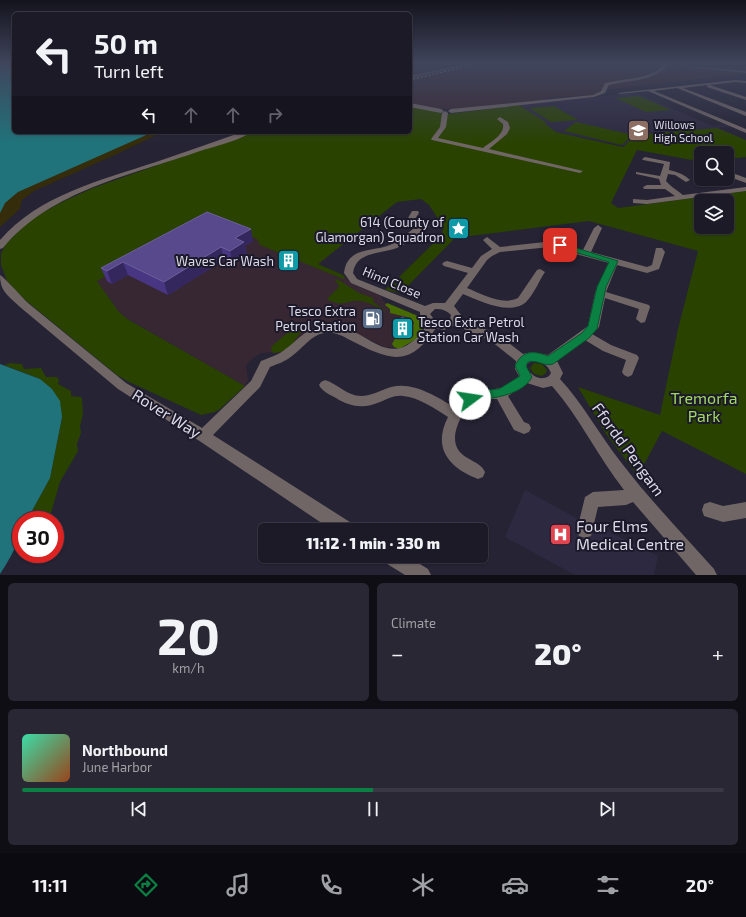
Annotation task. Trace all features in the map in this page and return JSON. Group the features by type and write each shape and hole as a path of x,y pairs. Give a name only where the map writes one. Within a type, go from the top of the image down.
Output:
{"street":[{"path":"412,105 446,112 596,95 603,91"},
{"path":"620,93 640,91"},
{"path":"650,91 746,131"},
{"path":"688,91 746,114"},
{"path":"723,91 746,100"},
{"path":"446,112 443,127 434,139 564,165 580,171"},
{"path":"484,150 505,133 508,128 506,123 500,118"},
{"path":"732,125 746,124"},
{"path":"0,246 9,235 25,221 73,195 242,134"},
{"path":"645,158 668,163 662,178 666,187"},
{"path":"665,171 677,174 686,180"},
{"path":"638,173 662,178"},
{"path":"734,176 746,181"},
{"path":"647,187 666,187 683,198"},
{"path":"636,201 647,202 746,189"},
{"name":"Hind Close","path":"414,213 411,220 424,226 393,248 372,250 363,254 349,267 347,271 348,276 354,281 426,310"},
{"path":"586,253 599,227"},
{"path":"549,232 547,235 550,244"},
{"path":"487,240 498,250"},
{"path":"448,307 486,255 498,250 550,244 642,269 651,269 656,266 660,252 658,248"},
{"path":"549,361 585,335 593,327 600,293 614,261"},
{"path":"447,264 473,271"},
{"path":"460,289 497,302 516,303 523,300 540,272"},
{"name":"Rover Way","path":"0,278 10,292 24,305 122,386 203,436 336,523"},
{"path":"600,293 650,309 641,319"},
{"path":"455,321 456,315 448,307 437,306 426,310 426,317 433,324 444,326 455,321 495,338 523,360"},
{"path":"203,436 256,384 265,364 281,358 311,333 324,329 336,330 384,351 406,353 421,344 433,324"},
{"path":"585,335 607,348 634,355 628,372"},
{"path":"527,357 538,357 549,361 556,369 557,373 554,380 550,382 538,383 526,377 520,366 523,360 527,357"},
{"path":"478,472 460,461 451,451 449,433 456,415 467,401 474,397 500,393 526,377"},
{"name":"Ffordd Pengam","path":"554,380 569,397 605,452 636,492 708,575"},
{"path":"325,385 349,399 358,401 370,401 394,391 409,392 456,415"},
{"path":"500,393 519,426 524,428"},
{"path":"585,530 591,502 593,500 626,497 636,492"},
{"path":"710,510 723,514 746,510"},
{"path":"402,563 422,575"}],"shaded area":[{"path":"0,91 12,91 12,134 148,134 18,192 5,203 0,213"},
{"path":"412,91 600,91 592,95 550,97 541,101 456,109 438,109 412,104"},
{"name":"Willows High School","path":"636,93 713,126 732,126 718,128 746,140 746,157 734,158 734,146 694,146 694,161 556,132 519,105"},
{"path":"208,220 326,258 318,265 343,275 351,283 381,296 384,302 418,316 419,322 396,348 385,347 336,324 319,324 314,326 282,352 261,353 253,358 246,365 248,380 245,386 129,320 119,312 96,281"},
{"path":"0,364 40,379 52,389 60,401 62,417 50,478 32,511 12,511 12,553 0,574"},
{"name":"Four Elms Medical Centre","path":"525,490 576,518 579,522 592,527 599,527 658,556 654,575 575,575 505,537"}],"green space":[{"path":"639,96 671,110 646,112 615,98"},
{"name":"Tremorfa Park","path":"519,105 547,123 544,123 556,132 623,147 636,135 717,128 746,140 746,157 734,158 734,146 694,146 694,161 637,150 611,203 618,208 694,198 694,234 734,234 734,194 723,194 746,191 746,474 662,431 638,476 606,434 578,387 660,415 678,329 698,251 589,221 455,238 401,293 385,290 393,282 397,284 402,279 399,277 443,234 442,231 444,228 429,205 421,199 397,202 318,264 343,275 345,278 343,279 260,245 257,239 208,220 97,281 119,312 129,320 245,386 220,409 215,412 201,415 117,375 24,299 7,281 1,265 1,253 6,244 31,219 62,202 93,188 245,134 412,134 412,106 449,114"},
{"path":"554,106 578,120 551,122 529,108"},
{"path":"576,122 633,135 622,145 564,131"},
{"path":"337,279 359,293 373,298 373,302 387,312 374,305 363,302 355,301 342,304 327,299 339,287 338,283 335,282"},
{"path":"387,303 418,316 423,329 418,338 399,349 394,347 392,344 394,340 414,323 411,318 390,313 390,309 385,305"},
{"path":"300,322 302,331 294,341 295,342 282,352 273,353 271,350 272,346"},
{"path":"10,363 22,364 24,369 41,368 46,377 57,377 59,380 58,384 71,391 71,396 81,397 82,399 83,414 80,426 81,433 77,444 78,451 60,482 52,511 32,511 50,478 62,417 40,379 4,365"},
{"path":"534,363 542,364 547,370 546,373 542,376 534,374 530,368"}],"sand":[{"path":"137,134 159,134 34,191 22,200 20,209 0,227 0,198"}],"building":[{"path":"207,212 251,229 235,238 244,242 230,251 221,247 164,282 123,262 107,271 101,268"},
{"path":"402,317 410,321 406,325 404,324 401,326 395,324"}],"place":[{"name":"Willows High School","path":"638,130"},
{"name":"614 (County of Glamorgan) Squadron","path":"459,229"},
{"name":"Waves Car Wash","path":"289,261"},
{"name":"Tesco Extra Petrol Station","path":"372,318"},
{"name":"Tesco Extra Petrol Station Car Wash","path":"403,329"},
{"name":"Four Elms Medical Centre","path":"560,534"}],"route":[{"path":"470,399 478,396 505,392 526,377 520,366 523,360 527,357 532,356 544,358 549,361 585,335 593,327 600,293 606,276 614,261 560,245"}]}
